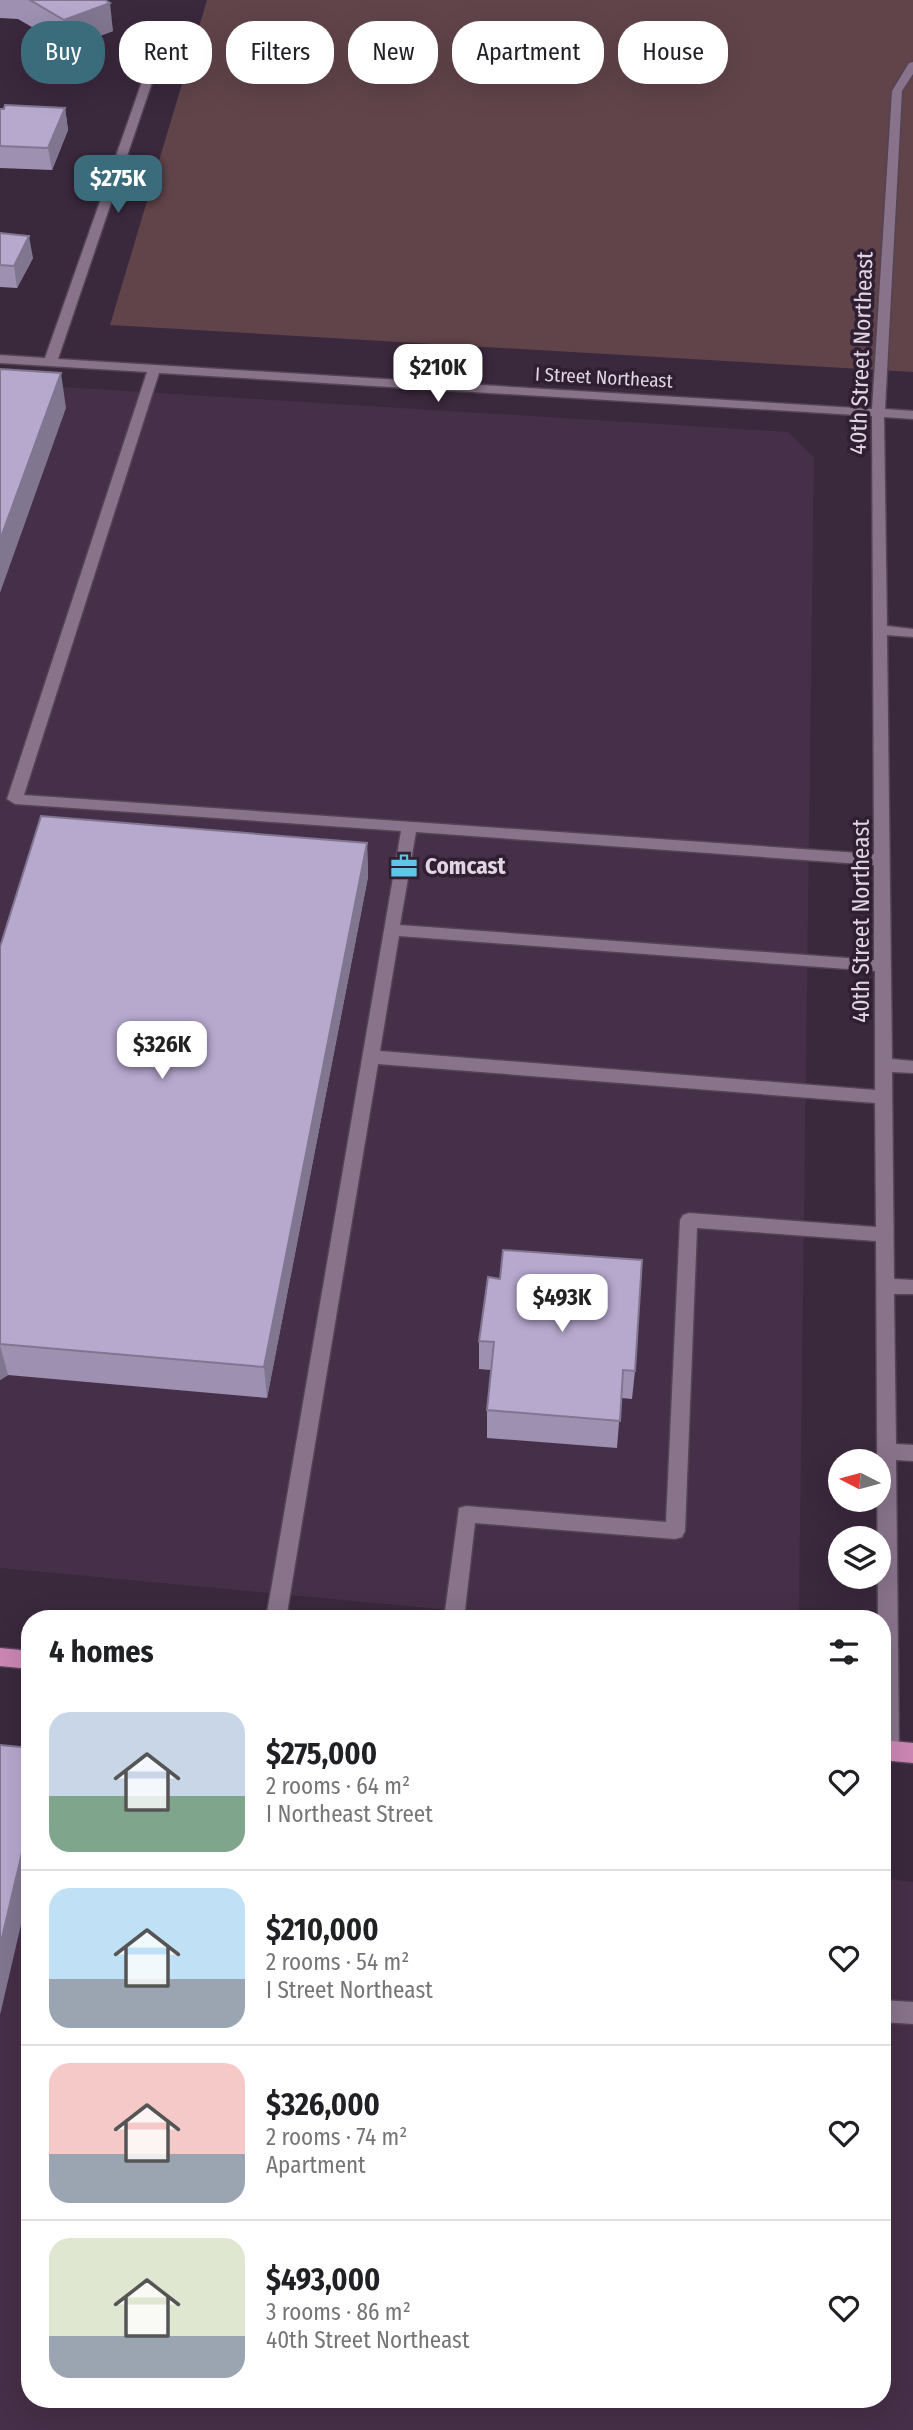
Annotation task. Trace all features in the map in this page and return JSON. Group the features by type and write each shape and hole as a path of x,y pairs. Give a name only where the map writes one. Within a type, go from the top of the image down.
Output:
{"main road":[{"path":"0,1657 21,1659"},
{"path":"891,1751 913,1753"}],"street":[{"name":"40th Street Northeast","path":"887,1449 878,413 897,91 913,65"},
{"path":"50,363 146,84"},
{"name":"I Street Northeast","path":"0,359 913,415"},
{"path":"154,370 15,799 883,860"},
{"path":"881,630 913,633"},
{"path":"278,1610 409,827"},
{"path":"393,930 884,966"},
{"path":"371,1057 885,1097"},
{"path":"884,1065 913,1068"},
{"path":"455,1610 466,1514 675,1531 689,1220 885,1236"},
{"path":"886,1286 913,1287"},
{"path":"891,1451 913,1453"},
{"name":"40th Street Northeast","path":"886,1610 887,1512"},
{"path":"891,2012 913,2013"}],"shaded area":[{"path":"207,0 913,0 913,372 110,325 182,84 212,84 212,21 201,21"},
{"name":"Comcast","path":"0,383 788,432 814,458 798,1610 450,1610 0,1568"},
{"path":"0,1785 21,1787 21,2408 891,2408 891,1879 913,1882 913,2430 0,2430"}],"building":[{"path":"30,0 105,0 110,3 64,20"},
{"path":"5,105 65,108 48,148 0,146 0,109 4,109"},
{"path":"0,233 29,236 14,266 0,265"},
{"path":"0,369 61,373 0,540"},
{"path":"41,816 367,843 264,1367 0,1344 0,947"},
{"path":"503,1250 642,1260 635,1371 623,1370 620,1421 487,1410 494,1342 479,1341 488,1277 500,1279"},
{"path":"0,1745 21,1747 21,1857 0,1946"}],"place":[{"name":"Comcast","path":"404,866"}]}
